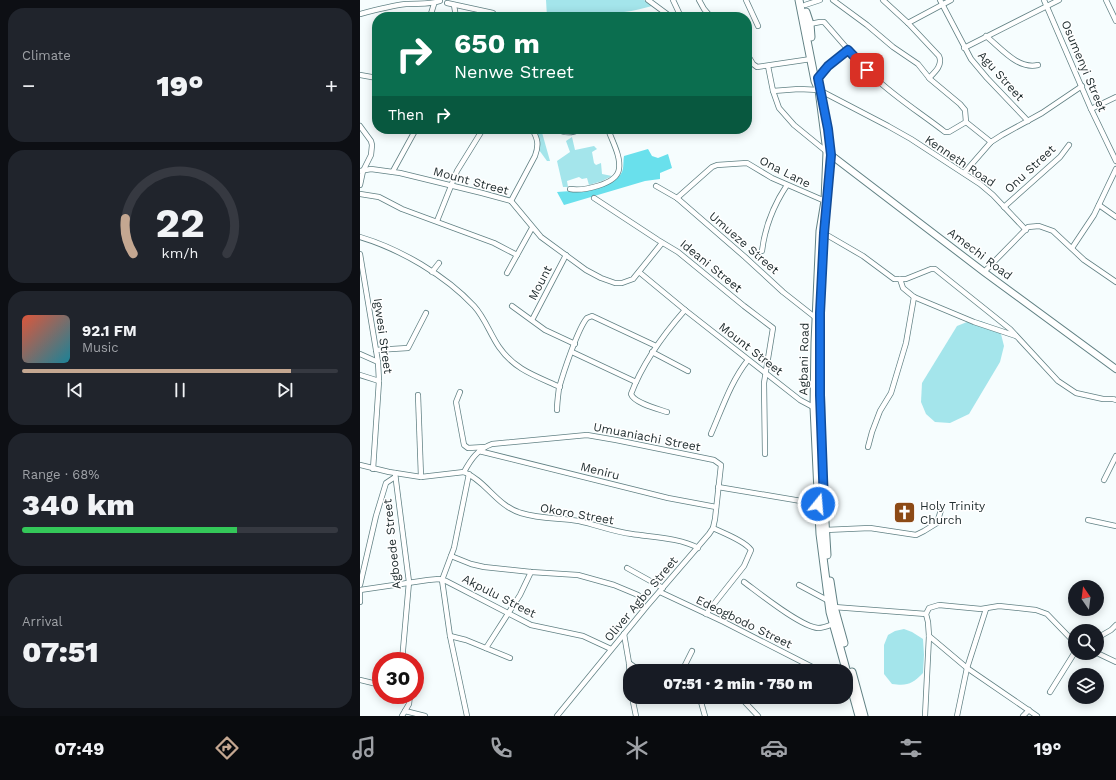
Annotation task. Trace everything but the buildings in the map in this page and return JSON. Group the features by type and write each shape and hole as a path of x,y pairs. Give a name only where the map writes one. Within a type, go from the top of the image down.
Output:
{"main road":[{"name":"Agbani Road","path":"802,2 810,24 810,35 829,154 822,232 817,409"},
{"name":"Agbani Road","path":"802,2 811,59 820,91"},
{"name":"Agbani Road","path":"829,154 816,318 817,409 821,504 820,534 827,600 844,664"},
{"name":"Amechi Road","path":"829,154 984,272 1116,369"},
{"name":"Agbani Road","path":"821,504 825,530 828,570 834,607 864,716"},
{"name":"Agbani Road","path":"853,697 859,716"}],"street":[{"path":"648,0 664,12"},
{"path":"673,0 678,12"},
{"path":"699,0 707,12"},
{"path":"746,0 752,12"},
{"path":"802,2 820,0"},
{"path":"833,0 862,21 893,47 918,64 929,78 960,104 964,110 966,122 991,142"},
{"path":"883,0 936,51 941,62 929,78"},
{"path":"908,23 941,2 951,0"},
{"name":"Osumenyi Street","path":"1044,0 1091,109 1116,159"},
{"path":"964,48 1059,0"},
{"path":"1106,0 1116,21"},
{"path":"360,14 400,5 434,4 440,1 443,4 448,2 454,5 487,12"},
{"name":"Agu Street","path":"941,2 971,59 1028,121"},
{"path":"432,12 434,4"},
{"path":"454,5 455,12"},
{"path":"752,13 758,26"},
{"path":"810,24 824,22 848,50 883,85 945,132 949,132 966,122"},
{"path":"986,36 1020,64 1032,66 1038,65"},
{"path":"818,78 828,66 848,50"},
{"path":"752,62 755,66 768,66 811,59"},
{"path":"768,66 779,108 794,125 829,154"},
{"path":"360,75 372,77"},
{"path":"964,173 991,142 1042,113 1082,86"},
{"path":"774,90 799,89 820,91"},
{"name":"Kenneth Road","path":"820,91 888,126 964,173 984,188 1026,230"},
{"path":"1091,109 1116,98"},
{"path":"360,126 372,145 371,155 362,171 360,184"},
{"path":"393,172 413,134"},
{"path":"437,222 457,171 480,134"},
{"path":"511,201 538,149 537,138 535,134"},
{"path":"570,189 577,190 597,186 610,180 618,172 618,157 610,134"},
{"name":"Onu Street","path":"1004,207 1062,156 1069,145"},
{"name":"Ona Lane","path":"677,198 709,169 717,165 747,163 787,185 825,202"},
{"name":"Mount Street","path":"362,171 371,169 393,172 511,201 532,228 547,242 590,272 615,283 628,282 633,278 640,272 662,243"},
{"path":"1072,248 1090,223 1116,169"},
{"path":"762,251 768,221 787,185"},
{"name":"Umueze Street","path":"656,186 677,198 746,257 783,292 816,318"},
{"path":"360,194 379,197 402,209 494,243 517,255"},
{"name":"Ideani Street","path":"594,198 678,252 744,306 773,327 766,374"},
{"path":"1099,205 1116,217"},
{"path":"984,272 1018,236 1028,227 1034,226 1047,228 1052,231 1090,265 1116,282"},
{"path":"507,273 532,228"},
{"path":"822,232 863,256 890,276 900,279 935,269 1017,336 1058,381 1066,387 1076,393 1103,399 1113,398 1116,400"},
{"path":"360,237 399,252 432,272 455,289 473,305 482,316 500,348 516,366 560,387"},
{"name":"Igwesi Street","path":"360,254 378,362 379,381 373,469"},
{"name":"Mount","path":"532,320 566,255"},
{"path":"432,272 439,263"},
{"name":"Mount Street","path":"640,272 685,310 766,374 800,400 817,409"},
{"path":"900,279 903,288 914,297 974,322 1017,336"},
{"path":"868,447 880,411 891,393 906,343 914,297"},
{"path":"512,306 546,330 575,344"},
{"path":"667,412 646,405 632,397 631,394 652,352 685,310"},
{"path":"376,350 408,348 426,313"},
{"path":"557,410 560,387 583,323 589,316 656,346"},
{"path":"572,352 636,382"},
{"path":"652,352 688,371"},
{"path":"360,354 378,362"},
{"path":"711,434 729,392 748,360"},
{"path":"765,454 764,383 766,374"},
{"path":"360,376 379,381"},
{"path":"460,392 456,402 464,445 468,448 485,447"},
{"path":"418,395 421,477"},
{"name":"Umuaniachi Street","path":"467,473 471,459 480,450 497,443 571,436 598,436 714,460 720,464 721,467 718,487"},
{"name":"Meniru","path":"480,450 668,498 716,508"},
{"path":"1104,480 1116,456"},
{"path":"360,466 395,475 421,477 467,473 452,556 444,581 450,636 468,716"},
{"name":"Okoro Street","path":"467,473 500,502 521,513 585,523 627,533 684,542 698,548"},
{"path":"360,585 374,523 386,483 395,475"},
{"name":"Agboede Street","path":"395,475 409,582 403,652"},
{"path":"718,487 821,504"},
{"name":"Oliver Agbo Street","path":"558,716 611,649 698,548 713,528 718,487"},
{"path":"825,530 870,528 916,535 937,522 941,510"},
{"path":"1088,520 1116,526"},
{"path":"706,614 744,566 751,551 749,547 713,528"},
{"path":"452,556 470,564 484,567 587,577 614,585 638,595"},
{"name":"Edeogbodo Street","path":"627,568 661,590 806,664"},
{"path":"486,648 520,595 531,572"},
{"path":"360,602 360,591 434,579 444,581"},
{"name":"Akpulu Street","path":"444,581 531,625 583,636 611,649"},
{"path":"744,582 781,609 808,625 824,628 833,624"},
{"path":"799,585 827,600"},
{"path":"925,716 929,636 926,614 929,608 939,605 986,609 999,606 1039,611 1046,614 1068,635"},
{"path":"834,607 926,614"},
{"path":"957,716 967,668 986,609"},
{"path":"1104,634 1116,625"},
{"path":"624,634 629,663"},
{"path":"450,636 466,640 510,658"},
{"path":"929,636 967,668 1037,716"},
{"path":"686,664 692,651"},
{"path":"1104,656 1116,662"},
{"path":"1050,692 1070,660"},
{"path":"360,680 372,683"},
{"path":"402,716 408,704"},
{"path":"633,704 636,716"},
{"path":"702,704 705,716"},
{"path":"747,704 758,716"},
{"path":"1024,716 1029,710"},
{"path":"405,711 425,716"}],"shaded area":[{"path":"546,0 644,0 652,6 628,12 547,12"},
{"path":"534,134 542,134 550,161 547,161 539,150"},
{"path":"572,137 575,150 594,146 597,149 592,152 594,163 596,165 601,163 602,174 612,176 589,185 587,178 582,179 579,177 567,181 568,187 563,187 557,161 570,152 566,141"},
{"path":"648,149 652,156 658,158 668,154 672,168 660,173 660,179 645,181 564,205 557,192 592,188 611,182 618,178 622,172 624,156"},
{"path":"972,320 981,321 992,326 1001,334 1004,346 1000,362 969,414 950,423 935,422 926,414 921,402 922,383 957,326"},
{"path":"904,629 923,639 923,673 916,680 909,683 902,685 892,684 884,674 884,645 888,635 895,631"}],"place":[{"name":"Holy Trinity Church","path":"905,513"}],"route":[{"path":"818,504 824,504 821,455 820,313 824,233 826,226 831,155 828,129 818,78 828,66 848,50 867,70"}]}
